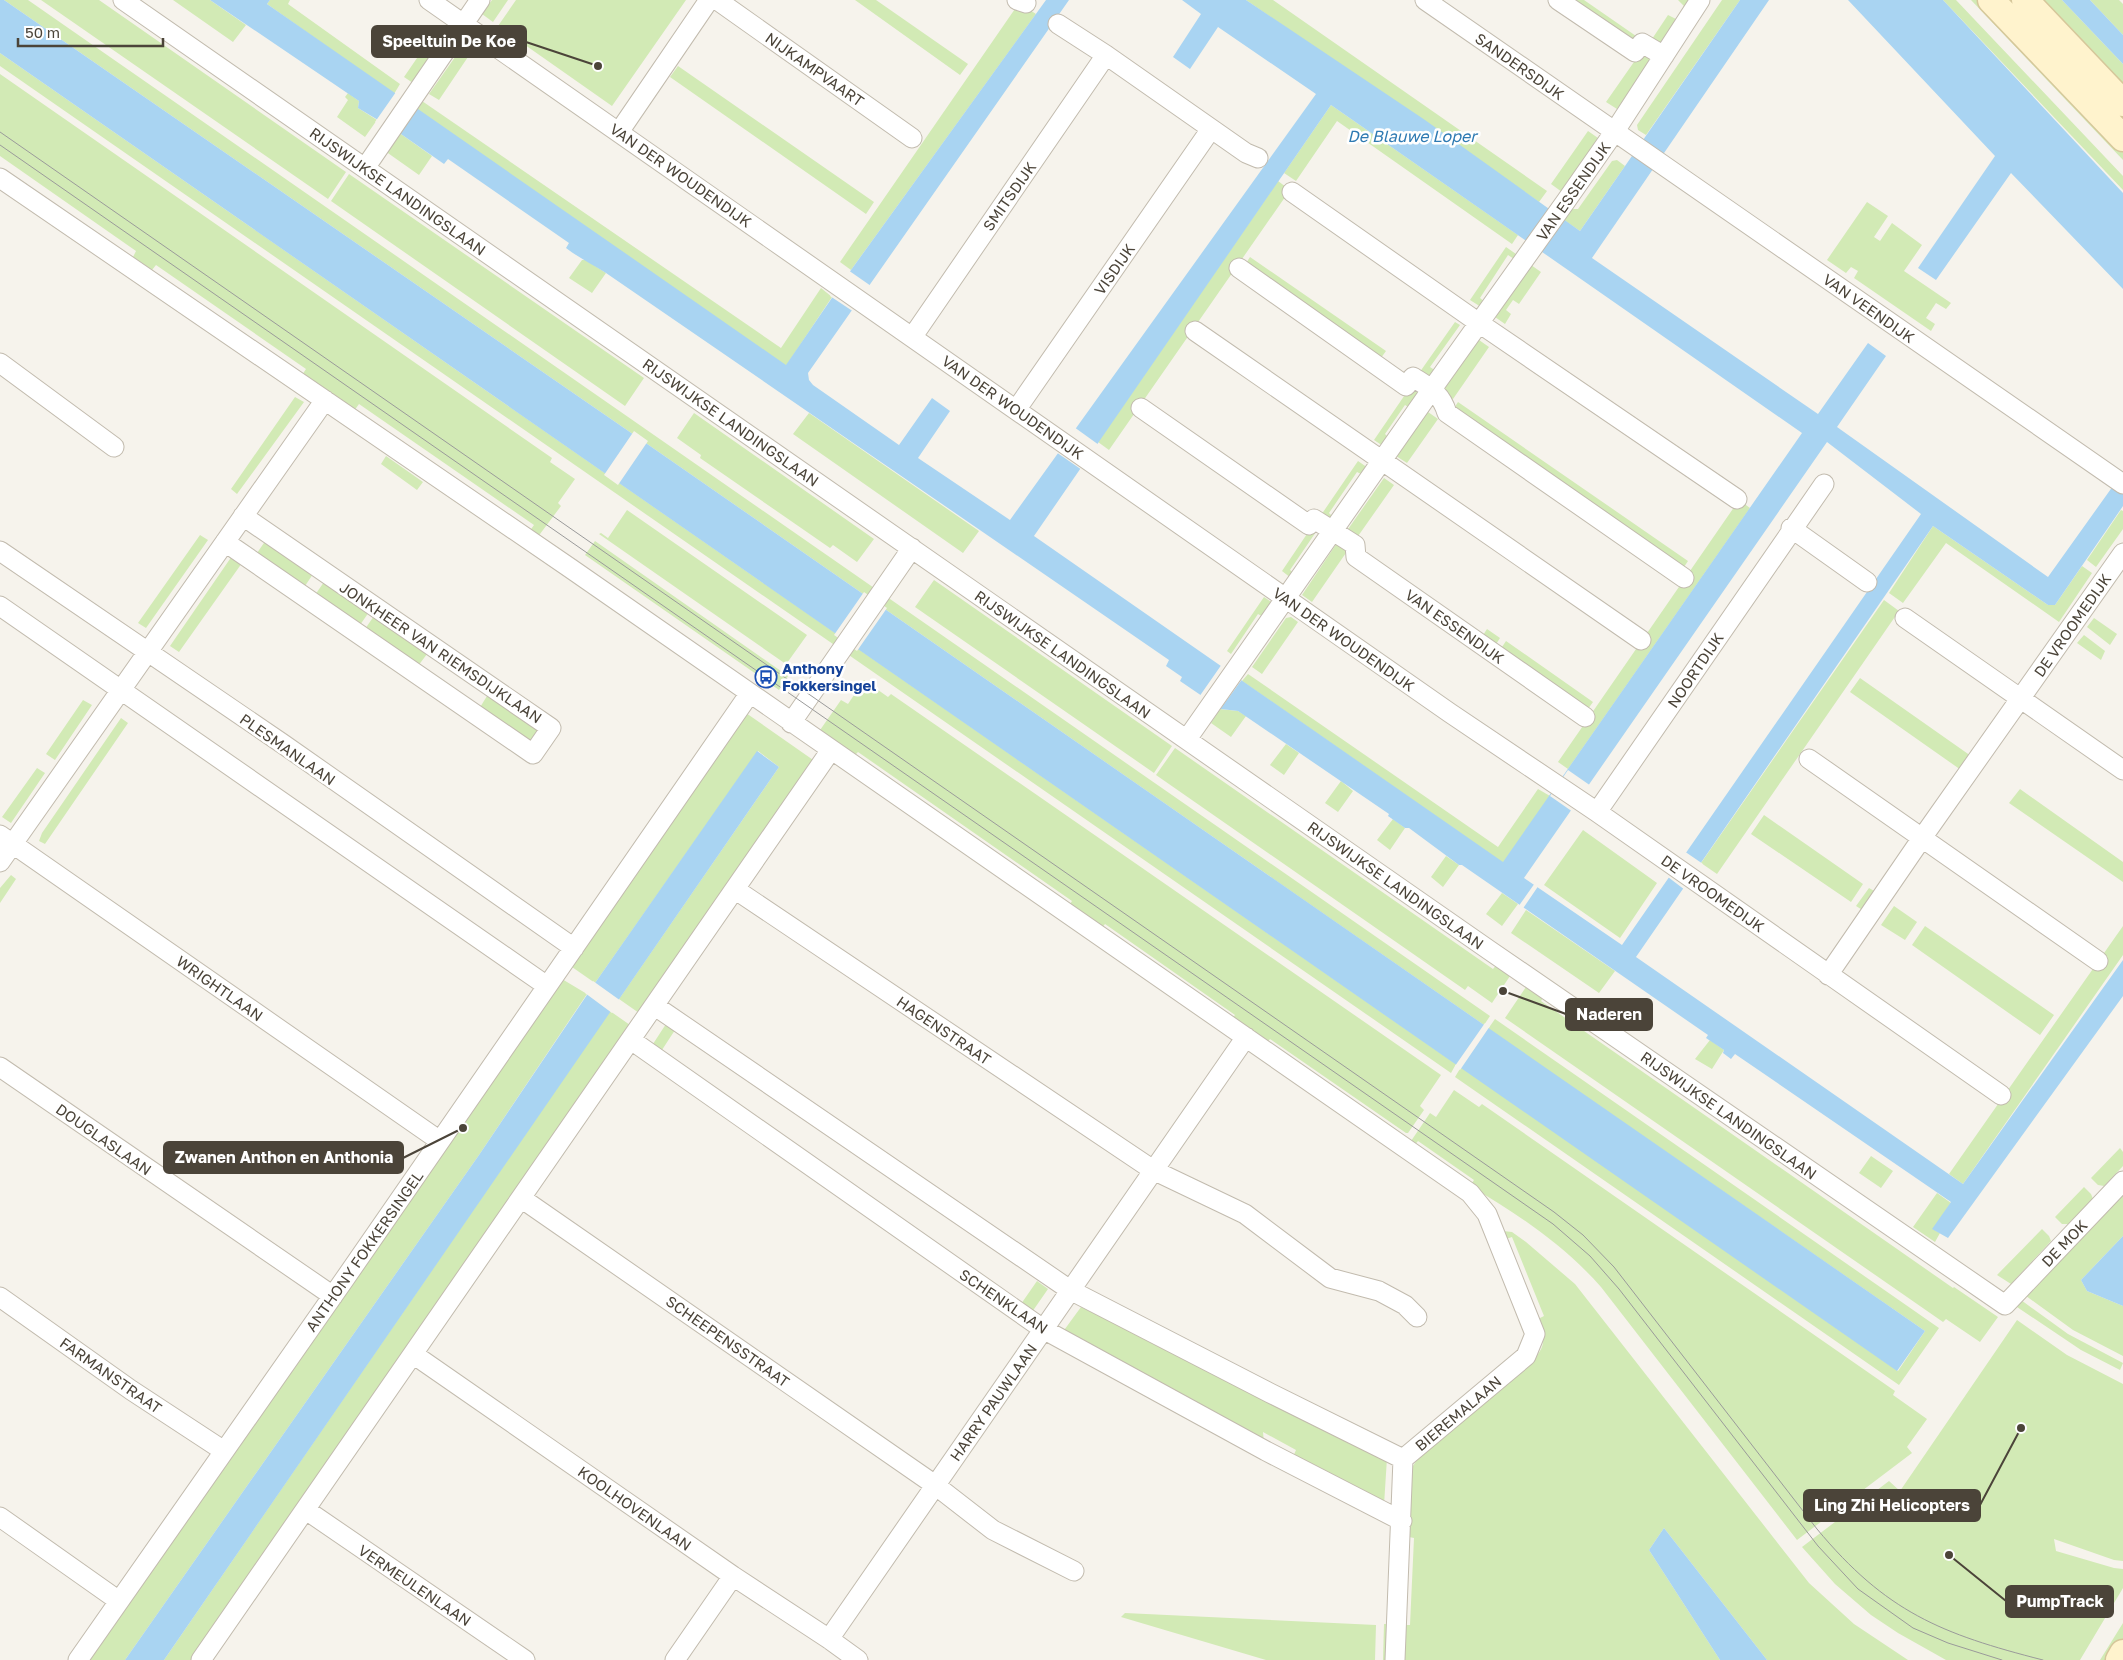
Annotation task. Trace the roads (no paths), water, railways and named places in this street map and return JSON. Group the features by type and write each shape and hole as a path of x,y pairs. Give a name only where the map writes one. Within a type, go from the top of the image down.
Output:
{"main road":[{"path":"1991,0 2123,138"},
{"path":"2025,0 2123,102"},
{"path":"2119,1660 2123,1653"}],"street":[{"name":"RIJSWIJKSE LANDINGSLAAN","path":"123,0 2005,1305"},
{"name":"VAN DER WOUDENDIJK","path":"429,0 828,277 1286,599 1590,807"},
{"path":"365,168 480,0"},
{"path":"619,132 709,0"},
{"name":"NIJKAMPVAART","path":"717,0 912,138"},
{"name":"SANDERSDIJK","path":"1425,0 1615,132"},
{"path":"1558,0 1634,52 1642,43 1664,56"},
{"name":"VAN ESSENDIJK","path":"1187,739 1615,132 1700,0"},
{"path":"1058,24 1106,55 1246,153 1258,158"},
{"name":"SMITSDIJK","path":"912,336 1106,55"},
{"name":"VISDIJK","path":"1016,410 1212,129"},
{"name":"VAN VEENDIJK","path":"1615,132 2123,484"},
{"path":"0,178 325,400 1246,1037"},
{"path":"1292,192 1479,323 1737,499"},
{"path":"1239,268 1406,386 1413,377 1432,389 1444,401 1447,413 1684,578"},
{"path":"1195,331 1641,640"},
{"path":"0,363 114,447"},
{"path":"0,862 6,840 120,689 325,400"},
{"name":"VAN ESSENDIJK","path":"1140,408 1215,462 1309,525 1314,519 1356,546 1356,557 1585,717"},
{"name":"NOORTDIJK","path":"1590,807 1824,484"},
{"name":"JONKHEER VAN RIEMSDIJKLAAN","path":"224,542 533,754 551,728 243,516"},
{"path":"1792,528 1867,582"},
{"path":"791,723 912,548"},
{"name":"PLESMANLAAN","path":"0,551 283,744 574,948"},
{"name":"DE VROOMEDIJK","path":"1828,975 2123,553"},
{"path":"0,606 547,986"},
{"path":"1905,618 2123,770"},
{"name":"ANTHONY FOKKERSINGEL","path":"78,1660 750,693"},
{"path":"204,1659 831,750"},
{"path":"1809,759 2098,961"},
{"name":"DE VROOMEDIJK","path":"1590,807 2001,1095"},
{"name":"WRIGHTLAAN","path":"6,840 440,1141"},
{"name":"HAGENSTRAAT","path":"736,890 1153,1170"},
{"path":"655,1006 1070,1290 1270,1394 1403,1459"},
{"name":"HARRY PAUWLAAN","path":"828,1638 1246,1037"},
{"name":"BIEREMALAAN","path":"1246,1037 1470,1193 1487,1214 1535,1334 1526,1356 1403,1459 1395,1660"},
{"name":"SCHENKLAAN","path":"631,1040 1043,1329 1266,1451 1402,1521"},
{"name":"DOUGLASLAAN","path":"0,1067 332,1296"},
{"path":"1153,1170 1245,1214 1330,1278 1379,1291 1405,1304 1416,1317"},
{"name":"DE MOK","path":"2005,1305 2123,1181"},
{"name":"SCHEEPENSSTRAAT","path":"521,1198 935,1485"},
{"name":"FARMANSTRAAT","path":"0,1297 131,1390 224,1450"},
{"name":"KOOLHOVENLAAN","path":"413,1354 858,1660"},
{"path":"935,1485 993,1530 1074,1571"},
{"name":"VERMEULENLAAN","path":"306,1510 525,1660"},
{"path":"0,1517 119,1601"},
{"path":"675,1660 734,1576"}],"water":[{"path":"0,0 4,0 640,439 1925,1331 1897,1371 0,53"},
{"name":"De Blauwe Loper","path":"210,0 270,0 267,4 786,365 851,270 1046,0 1069,0 808,373 809,380 813,385 899,445 932,398 950,411 918,458 1010,520 1316,94 1218,27 1190,69 1173,57 1201,14 1182,0 1246,0 1425,120 1580,231 1740,0 1769,0 1592,258 1818,414 1868,343 1886,356 1837,427 2048,577 2123,472 2123,506 2055,605 2048,605 1933,526 1636,957 1963,1184 2123,960 2123,996 1948,1238 1932,1229 1951,1202 1735,1054 1731,1059 1723,1053 1724,1050 1706,1038 1708,1035 1462,865 1459,865 1409,828 1405,828 1388,816 1389,814 1238,711 1221,709 1180,681 1182,677 1166,666 1169,660 606,273 571,252 566,248 569,243 448,159 444,164 398,132 358,108 359,101","holes":["1331,105 1802,433 1503,862 1034,536","1827,442 1921,514 1622,945 1524,878"]},
{"path":"1848,0 1943,0 2123,193 2123,289 2011,173 1936,280 1918,268 1995,156"},
{"path":"2062,0 2090,0 2123,35 2123,64"},
{"path":"757,751 779,767 164,1660 125,1660 479,1155 595,983"},
{"path":"2123,1236 2123,1306 2087,1291 2081,1280"},
{"path":"1664,1528 1767,1660 1720,1660 1649,1550"}],"tram line":[{"path":"0,132 1554,1212 1583,1235 1614,1267 1817,1529 1867,1581 1892,1600 1918,1616 1945,1629 1974,1640 2043,1660"},
{"path":"0,145 1553,1224 1590,1256 1619,1289 1818,1546 1858,1589 1913,1628 1948,1643 2002,1660"}],"place":[{"name":"Speeltuin De Koe","path":"598,66"},
{"name":"Anthony Fokkersingel","path":"766,677"},
{"name":"Naderen","path":"1503,991"},
{"name":"Zwanen Anthon en Anthonia","path":"463,1128"},
{"name":"Ling Zhi Helicopters","path":"2021,1428"},
{"name":"PumpTrack","path":"1949,1555"}]}
